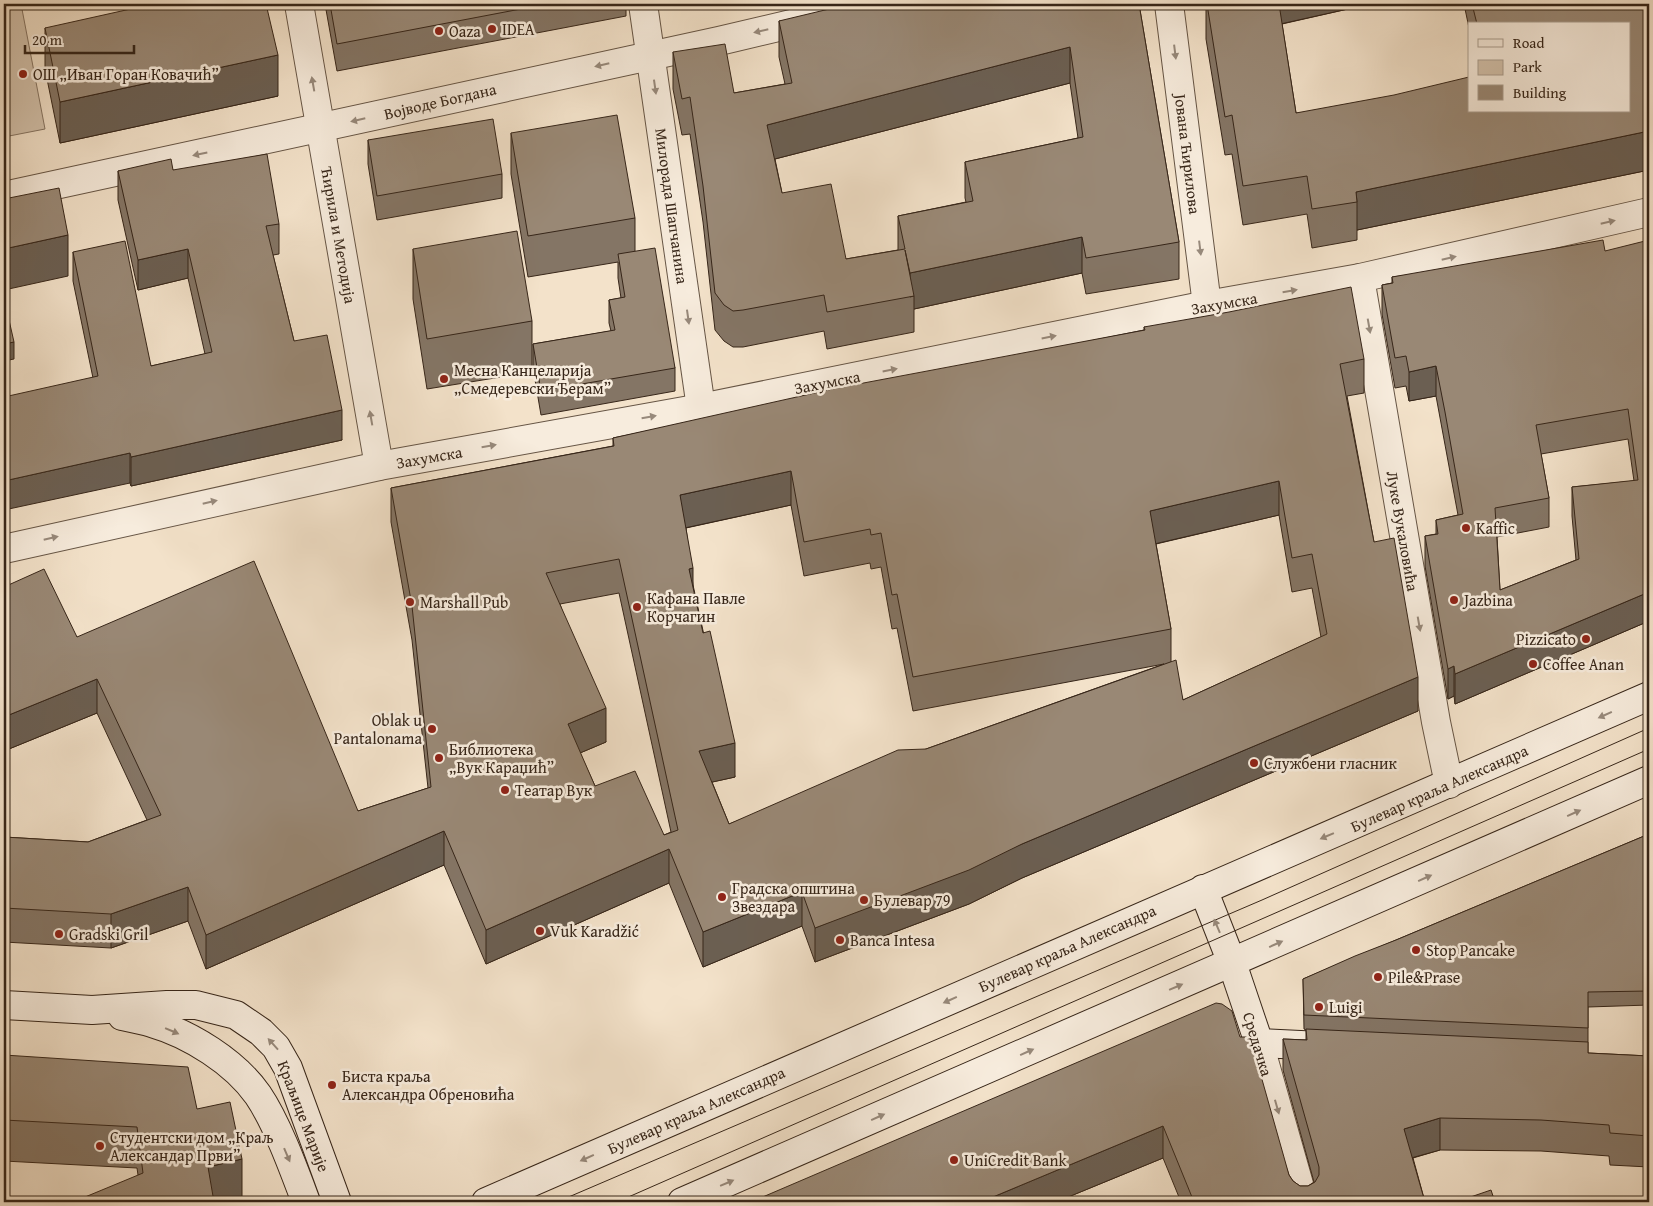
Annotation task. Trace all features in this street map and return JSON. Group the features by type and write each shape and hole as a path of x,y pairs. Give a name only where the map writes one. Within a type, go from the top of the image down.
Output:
{"street":[{"name":"Ћирила и Методија","path":"299,4 379,466"},
{"name":"Милорада Шапчанина","path":"643,4 701,408"},
{"name":"Војводе Богдана","path":"4,196 719,41 876,4"},
{"name":"Јована Ћирилова","path":"1169,4 1207,305"},
{"name":"Захумска","path":"4,549 290,484 379,466 701,408 1207,305 1360,278 1649,212"},
{"name":"Луке Вукаловића","path":"1360,278 1436,722 1449,784"},
{"name":"Булевар краља Александра","path":"486,1202 1649,696"},
{"path":"682,1202 1649,780"},
{"name":"Средачка","path":"1203,889 1232,963 1259,1043 1304,1202"},
{"name":"Краљице Марије","path":"4,1005 92,1010 196,1005 236,1016 261,1032 276,1047 288,1068 336,1202"},
{"name":"Краљице Марије","path":"92,1010 153,1023 204,1046 230,1065 249,1083 266,1107 306,1202"},
{"path":"1259,1043 1347,1048"}],"green space":[{"name":"ОШ „Иван Горан Ковачић”","path":"4,4 21,4 45,129 4,137"}],"building":[{"path":"153,4 266,4 278,55 60,102 45,28"},
{"path":"330,4 547,4 337,44"},
{"path":"850,4 1139,4 1179,242 1086,258 1082,237 910,273 905,250 914,296 827,312 824,295 733,311 724,305 715,293 703,186 690,97 682,99 673,52 725,44 734,93 792,83 779,21","holes":["1070,47 1083,137 965,162 973,201 898,216 905,249 846,259 831,184 782,193 767,125"]},
{"path":"1207,4 1279,4 1296,113 1394,95 1468,77 1468,112 1630,112 1630,22 1476,22 1472,4 1649,4 1649,131 1356,192 1357,202 1312,209 1307,176 1243,186 1232,115 1225,117"},
{"path":"617,115 635,218 528,236 511,133"},
{"path":"493,119 502,174 377,196 368,140"},
{"path":"267,154 279,224 266,226 294,341 327,335 342,410 131,457 130,453 4,481 4,397 98,376 73,252 125,241 151,366 212,352 188,249 138,260 118,171 171,159 173,170"},
{"path":"59,188 68,235 4,249 4,199"},
{"path":"517,231 532,321 427,339 413,249"},
{"path":"1603,240 1605,251 1649,240 1649,303 1644,304 1649,341 1649,592 1455,674 1454,666 1448,669 1425,536 1438,534 1436,520 1463,514 1436,366 1409,372 1406,356 1395,358 1382,285 1393,283 1392,277","holes":["1628,409 1638,480 1572,487 1579,559 1500,590 1495,508 1549,498 1536,425"]},
{"path":"655,248 675,368 541,391 533,344 615,330 609,300 625,297 618,254"},
{"path":"1351,287 1364,359 1340,364 1374,542 1394,538 1418,677 1022,844 969,870 815,928 802,892 703,932 669,849 486,930 444,831 206,935 188,887 111,914 4,908 4,837 88,842 161,815 97,679 4,717 4,587 44,569 77,637 254,561 358,811 431,787 412,606 391,488 614,446 613,438 837,388 1145,330 1144,327","holes":["791,471 804,542 870,529 871,535 881,533 892,595 897,594 913,677 1171,629 1150,511 1279,481 1292,558 1312,554 1327,634 1183,700 1176,660 926,749 898,750 729,824 699,751 735,743 710,631 703,633 689,569 693,568 680,495","619,559 678,830 664,835 635,771 595,786 568,724 606,708 546,573"]},
{"path":"4,298 14,342 4,344"},
{"path":"1649,834 1649,991 1588,992 1588,1028 1304,1015 1303,979"},
{"path":"1216,1003 1222,1004 1232,1011 1240,1037 1250,1037 1289,1175 1300,1186 1308,1186 1315,1182 1319,1175 1319,1167 1283,1039 1307,1040 1306,1029 1588,1042 1588,1053 1649,1056 1649,1136 1610,1133 1609,1125 1541,1120 1440,1118 1404,1129 1425,1202 1194,1202 1163,1126 981,1202 751,1202"},
{"path":"4,1055 188,1067 197,1109 230,1102 242,1159 208,1167 214,1202 73,1202 143,1173 137,1127 4,1120"},
{"path":"1491,1190 1495,1202 1456,1202"}],"tram line":[{"path":"557,1202 1262,900 1649,728"},
{"path":"617,1202 1649,749"}],"place":[{"name":"IDEA","path":"492,29"},
{"name":"Oaza","path":"439,31"},
{"name":"ОШ „Иван Горан Ковачић”","path":"23,74"},
{"name":"Месна Канцеларија „Смедеревски Ђерам”","path":"444,379"},
{"name":"Kaffic","path":"1466,528"},
{"name":"Jazbina","path":"1454,600"},
{"name":"Marshall Pub","path":"410,602"},
{"name":"Кафана Павле Корчагин","path":"637,607"},
{"name":"Pizzicato","path":"1586,639"},
{"name":"Coffee Anan","path":"1533,664"},
{"name":"Oblak u Pantalonama","path":"432,729"},
{"name":"Библиотека „Вук Караџић”","path":"439,758"},
{"name":"Службени гласник","path":"1254,763"},
{"name":"Театар Вук","path":"505,790"},
{"name":"Градска општина Звездара","path":"722,897"},
{"name":"Булевар 79","path":"864,900"},
{"name":"Vuk Karadžić","path":"540,931"},
{"name":"Gradski Gril","path":"59,934"},
{"name":"Banca Intesa","path":"840,940"},
{"name":"Stop Pancake","path":"1416,950"},
{"name":"Pile&Prase","path":"1378,977"},
{"name":"Luigi","path":"1319,1007"},
{"name":"Биста краља Александра Обреновића","path":"332,1085"},
{"name":"Студентски дом „Краљ Александар Први”","path":"100,1146"},
{"name":"UniCredit Bank","path":"954,1160"}]}
